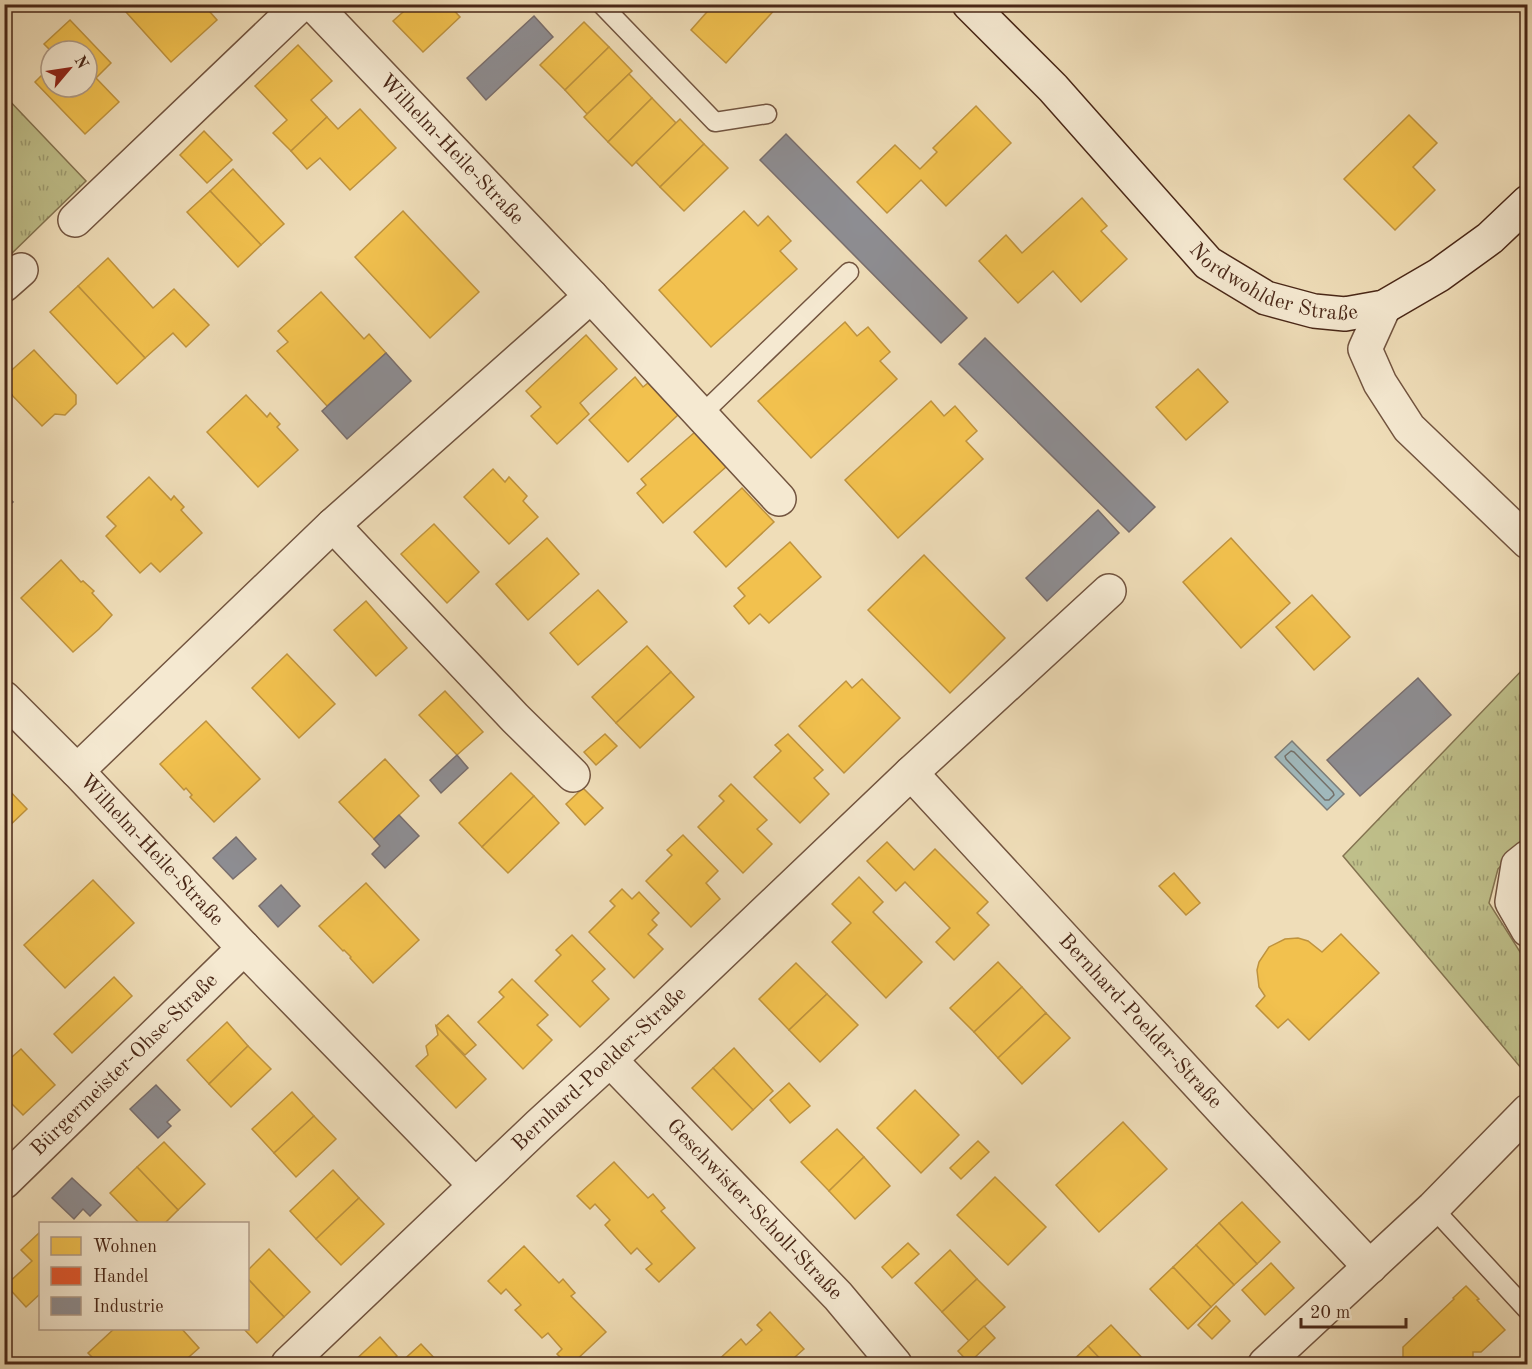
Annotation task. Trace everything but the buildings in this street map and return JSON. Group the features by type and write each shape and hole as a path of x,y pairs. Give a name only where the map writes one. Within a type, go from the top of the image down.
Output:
{"street":[{"path":"75,220 301,4"},
{"name":"Wilhelm-Heile-Straße","path":"313,4 591,296 779,499"},
{"name":"Nordwohlder Straße","path":"969,4 1053,88 1208,263 1266,298 1314,311 1345,314 1384,307"},
{"path":"1384,307 1439,275 1490,238 1527,202"},
{"name":"Wilhelm-Heile-Straße","path":"475,1185 244,948 77,771 333,525 591,296"},
{"name":"Nordwohlder Straße","path":"1384,307 1365,349 1380,383 1409,428 1527,542"},
{"path":"333,525 573,776"},
{"name":"Bernhard-Poelder-Straße","path":"288,1365 911,773 1110,591"},
{"path":"4,698 77,771"},
{"name":"Bernhard-Poelder-Straße","path":"911,773 1370,1267"},
{"path":"1527,857 1518,865 1512,902 1527,930"},
{"name":"Bürgermeister-Ohse-Straße","path":"4,1182 244,948"},
{"name":"Geschwister-Scholl-Straße","path":"610,1060 838,1296 883,1360"},
{"path":"1264,1365 1433,1208 1527,1111"}],"lane":[{"path":"601,4 715,122 767,114"},
{"path":"701,415 849,272"},
{"path":"1433,1208 1527,1311"}],"green space":[{"path":"5,96 86,181 5,260"},
{"path":"1527,665 1527,841 1498,869 1489,903 1527,963 1527,1075 1343,856"}],"water":[{"path":"1292,741 1344,794 1327,810 1275,757"}]}
